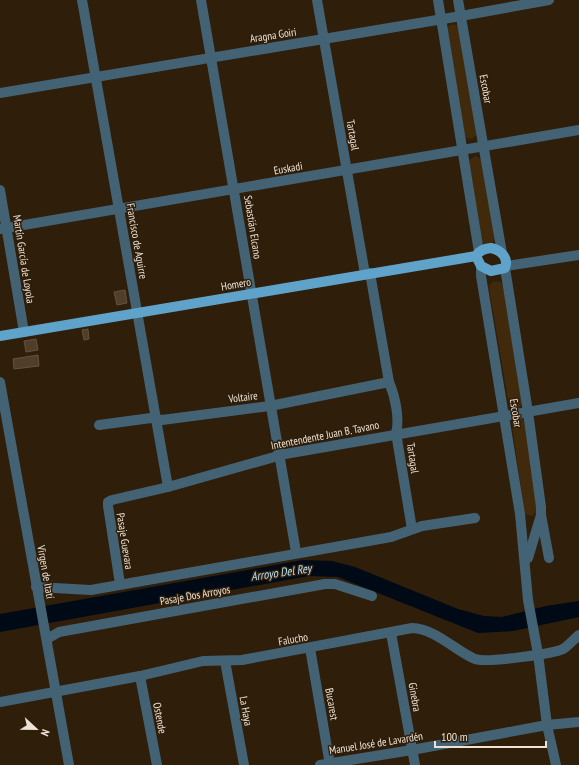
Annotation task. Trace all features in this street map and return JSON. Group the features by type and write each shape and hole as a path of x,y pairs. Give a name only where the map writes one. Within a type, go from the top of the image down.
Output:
{"main road":[{"path":"491,248 502,253 506,267 492,272 481,266 478,254 491,248"},
{"name":"Homero","path":"0,336 478,254"}],"street":[{"name":"Francisco de Aguirre","path":"82,0 168,487"},
{"name":"Sebastián Elcano","path":"201,0 252,293 278,456 296,552"},
{"name":"Tartagal","path":"317,0 347,170 389,382 392,389 398,426 396,433 412,529"},
{"path":"438,0 478,254"},
{"name":"Escobar","path":"458,0 502,253"},
{"name":"Aragna Goiri","path":"0,93 210,57 441,20 549,0"},
{"name":"Euskadi","path":"3,228 579,130"},
{"name":"Martín García de Loyola","path":"0,190 3,228 24,332"},
{"path":"506,267 579,255"},
{"name":"Escobar","path":"481,266 481,276 520,514 529,603 538,654 547,725 556,765"},
{"name":"Escobar","path":"506,267 528,412 540,515 549,558"},
{"name":"Virgen de Itatí","path":"0,382 36,592 57,691 69,765"},
{"name":"Voltaire","path":"99,425 151,418 156,419 270,406 389,382"},
{"name":"Intentendente Juan B. Tavano","path":"108,502 278,456 396,433 579,403"},
{"name":"Pasaje Guevara","path":"108,502 120,584"},
{"path":"520,514 528,520 534,519 540,515"},
{"name":"Escobar","path":"526,563 540,515"},
{"path":"36,592 79,590 120,584 391,536 412,529 475,518"},
{"name":"Pasaje Dos Arroyos","path":"46,635 325,584 335,584 372,596"},
{"name":"Falucho","path":"0,702 140,676 203,661 225,661 310,648 420,628 429,631 479,661 538,654 563,648 579,634"},
{"name":"Ginebra","path":"391,633 415,765"},
{"name":"Bucarest","path":"310,648 330,764"},
{"name":"La Haya","path":"225,661 244,765"},
{"name":"Ostende","path":"140,676 157,765"},
{"name":"Manuel José de Lavardén","path":"320,765 547,725 579,722"}],"shaded area":[{"path":"453,24 458,26 477,135 472,139 465,137 447,27"},
{"path":"476,156 482,160 495,239 491,245 485,244 482,241 469,161"},
{"path":"494,281 501,282 503,286 522,403 520,407 516,409 509,405 489,288 490,284"},
{"path":"521,417 525,420 537,512 532,516 525,514 512,424 515,418"}],"water":[{"name":"Arroyo Del Rey","path":"303,560 332,561 355,567 458,609 484,616 502,617 546,606 579,601 579,617 513,631 478,633 338,577 309,576 0,632 0,614"}],"building":[{"path":"125,290 127,303 117,305 114,292"},
{"path":"88,329 89,339 84,340 82,330"},
{"path":"36,339 38,350 26,352 24,341"},
{"path":"38,355 39,366 14,369 13,359"}]}
